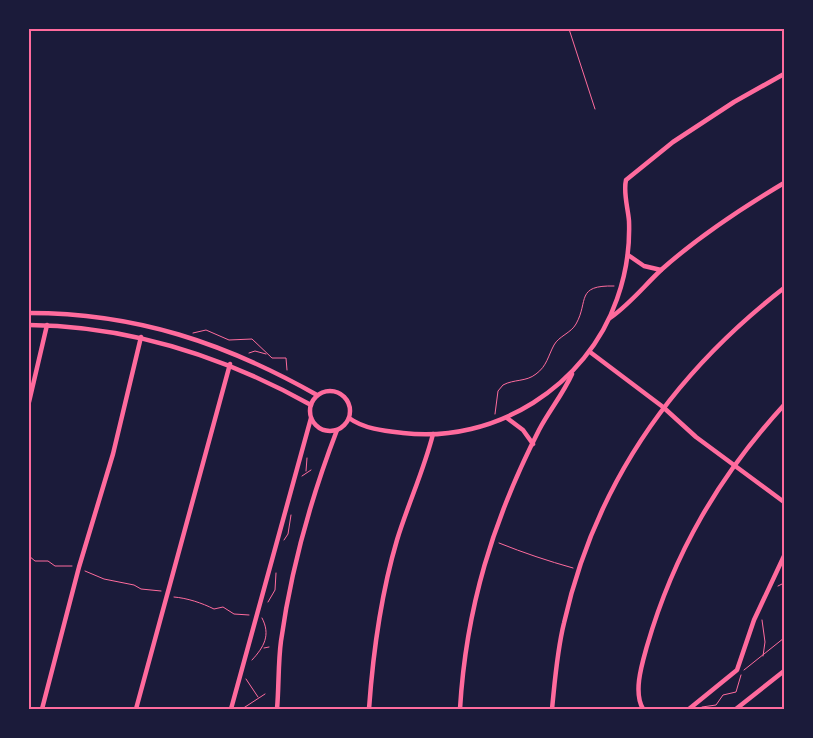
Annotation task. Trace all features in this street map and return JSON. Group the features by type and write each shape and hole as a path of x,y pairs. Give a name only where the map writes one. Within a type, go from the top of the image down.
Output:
{"street":[{"path":"349,418 367,427 386,431 433,434 462,431 490,424 507,418 538,400 574,370 590,352 610,318 622,286 628,255 629,222 625,184 629,176 706,120 784,74"},
{"path":"610,318 628,305 661,270 744,208 784,183"},
{"path":"628,255 644,266 661,270"},
{"path":"552,709 564,623 578,570 606,503 631,456 663,407 722,341 784,288"},
{"path":"29,313 104,318 188,336 245,357 318,395"},
{"path":"29,325 94,329 141,337 230,364 310,404"},
{"path":"29,402 47,325"},
{"path":"42,709 79,567 117,437 141,337"},
{"path":"590,352 663,407 696,437 784,502"},
{"path":"136,709 230,364"},
{"path":"460,709 471,620 482,570 512,490 533,444 574,370"},
{"path":"231,709 311,418 310,404 318,395 330,391 342,395 349,405 349,418 337,430 308,515 288,599 281,643 277,709"},
{"path":"643,709 639,698 641,672 662,597 684,546 713,496 734,466 784,406"},
{"path":"311,418 322,430 337,430"},
{"path":"507,418 523,430 533,444"},
{"path":"369,709 376,642 396,542 433,434"},
{"path":"689,709 739,670 759,610 784,556"},
{"path":"736,709 784,671"}],"path":[{"path":"569,29 595,109"},
{"path":"490,424 497,406 498,391 509,382 530,379 537,374 546,363 554,344 576,325 583,299 588,293 595,288 603,286 622,286"},
{"path":"188,336 206,330 229,340 248,338 257,342 266,354"},
{"path":"245,357 251,351 266,354 277,360 286,358 288,379"},
{"path":"288,534 292,535"},
{"path":"492,541 552,560 559,566 578,570"},
{"path":"275,590 279,591"},
{"path":"759,610 764,632 763,657"},
{"path":"699,709 713,707 723,695 736,692 739,670 763,657 784,638"},
{"path":"263,648 269,647"},
{"path":"240,676 246,680 258,697"},
{"path":"242,709 265,694"}]}
